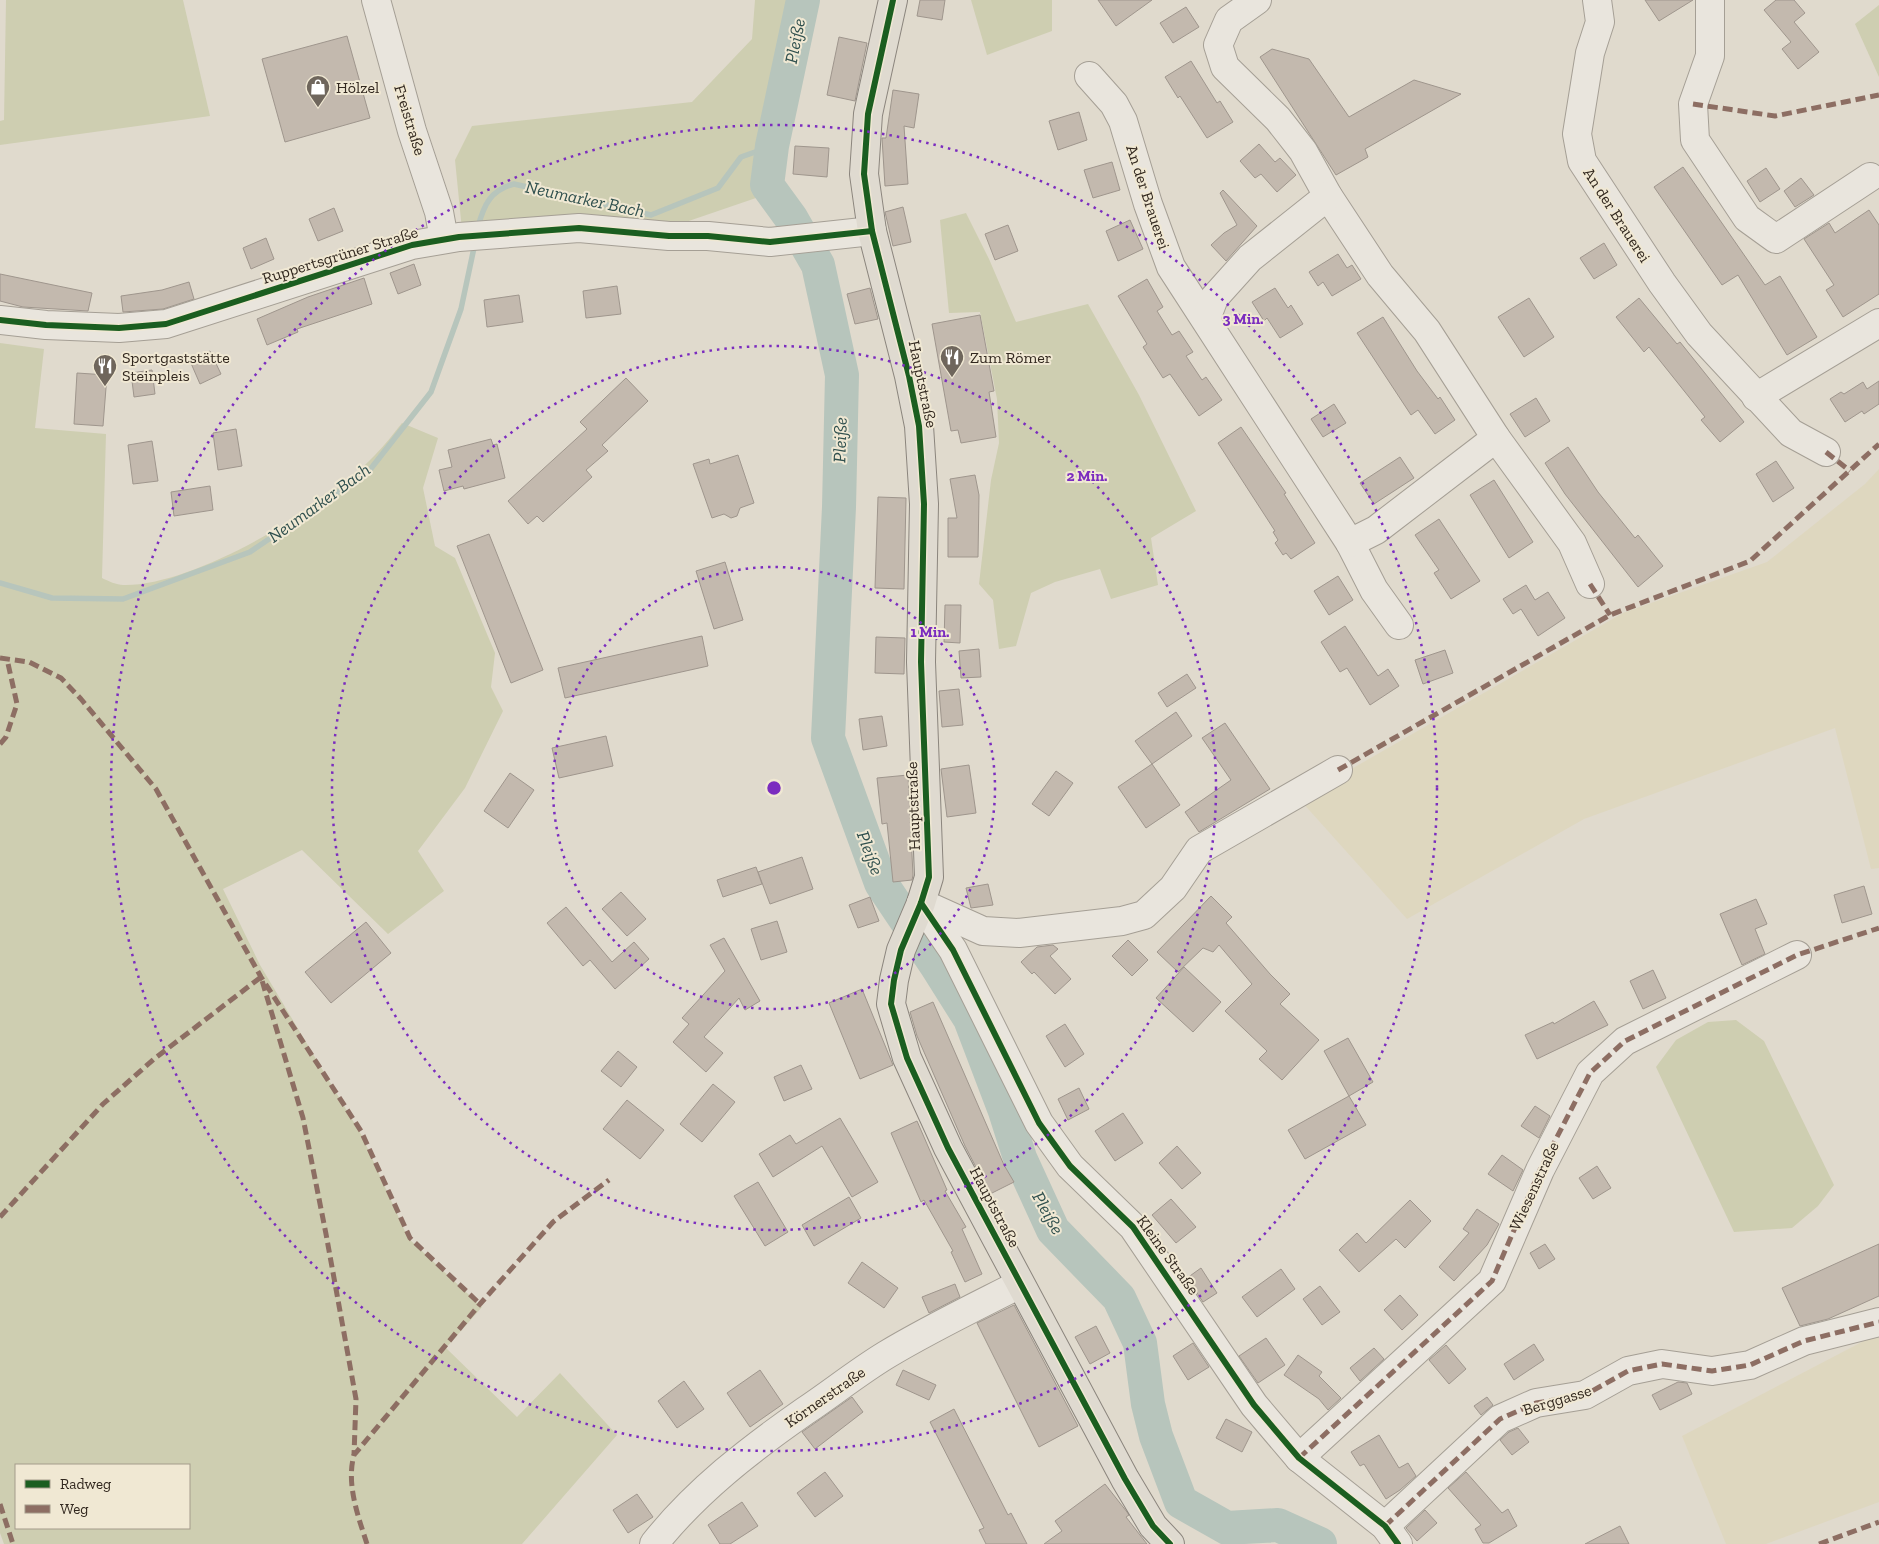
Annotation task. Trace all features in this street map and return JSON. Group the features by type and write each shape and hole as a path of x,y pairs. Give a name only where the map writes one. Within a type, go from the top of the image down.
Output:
{"main road":[{"name":"Hauptstraße","path":"892,0 868,114 864,174 872,231 910,376 919,426 924,504 921,662 927,776 929,878 901,950 891,1004 907,1058 948,1148 1125,1478 1153,1526 1170,1544"}],"street":[{"name":"Freistraße","path":"376,0 412,131 439,212 451,238"},
{"path":"1257,0 1229,20 1218,45 1225,67 1278,119 1303,151 1328,196 1380,275 1427,331 1496,438 1572,543 1590,584"},
{"name":"An der Brauerei","path":"1597,0 1600,22 1590,52 1577,134 1582,161 1662,282 1699,334 1790,433 1826,452"},
{"path":"1710,0 1710,56 1693,104 1695,140 1747,218 1776,239 1870,177"},
{"name":"An der Brauerei","path":"1089,76 1114,104 1123,121 1148,204 1171,267 1350,543 1374,590 1400,625"},
{"path":"1206,319 1214,298 1250,258 1328,196"},
{"name":"Ruppertsgrüner Straße","path":"0,320 46,326 119,328 166,324 412,245 451,238 580,228 770,242 872,231"},
{"path":"1756,396 1879,322"},
{"path":"1350,543 1376,530 1496,438"},
{"path":"918,908 983,931 1019,933 1122,921 1144,915 1173,888 1200,850 1338,770"},
{"name":"Kleine Straße","path":"918,908 953,950 1039,1123 1070,1166 1133,1227 1254,1405 1299,1458 1391,1535"},
{"name":"Wiesenstraße","path":"1299,1458 1492,1281 1540,1170 1590,1072 1625,1041 1797,955"},
{"name":"Körnerstraße","path":"654,1544 676,1516 705,1488 764,1440 885,1356 937,1326 1020,1284"},
{"name":"Berggasse","path":"1391,1535 1500,1419 1536,1403 1585,1395 1628,1371 1662,1364 1712,1372 1750,1365 1804,1341 1879,1322"}],"shaded area":[{"path":"1879,469 1879,868 1871,869 1835,728 1584,819 1407,919 1301,801 1341,775 1623,613 1767,562 1865,484"},
{"path":"1879,1333 1879,1502 1766,1544 1726,1544 1682,1436"}],"green space":[{"path":"6,0 183,0 210,116 0,145 0,121 4,120"},
{"path":"755,0 808,0 756,198 677,225 462,230 455,160 472,126 692,102 752,39"},
{"path":"971,0 1052,0 1052,31 987,55"},
{"path":"1879,5 1879,77 1855,24"},
{"path":"966,213 989,259 1016,322 1088,304 1139,395 1196,511 1151,538 1158,585 1111,599 1100,569 1055,582 1031,593 1016,646 999,649 993,600 979,584 991,480 999,443 997,399 980,312 949,313 940,220"},
{"path":"0,343 44,349 35,428 106,434 102,578 118,584 152,582 186,573 258,540 293,519 353,475 379,451 402,423 438,438 423,488 435,546 455,558 495,653 491,687 503,711 465,788 418,851 444,891 388,934 302,850 223,889 260,965 362,1136 408,1238 482,1307 446,1348 517,1417 560,1373 617,1435 522,1544 4,1544 0,1533"},
{"path":"1736,1020 1764,1041 1834,1185 1818,1206 1792,1228 1734,1232 1656,1067 1676,1040 1708,1022"}],"building":[{"path":"920,0 945,0 942,20 917,16"},
{"path":"1098,0 1152,0 1116,26"},
{"path":"1645,0 1693,0 1659,21"},
{"path":"1776,0 1794,0 1805,13 1794,22 1819,52 1798,69 1782,49 1791,42 1764,10"},
{"path":"1186,7 1199,27 1173,43 1160,23"},
{"path":"347,36 370,118 285,142 262,59"},
{"path":"839,37 867,43 855,101 827,95"},
{"path":"1272,49 1309,59 1349,117 1414,80 1461,94 1365,149 1368,157 1336,175 1260,57"},
{"path":"1191,61 1217,103 1220,101 1233,122 1207,138 1180,96 1178,98 1165,77"},
{"path":"893,90 919,94 914,128 904,126 908,184 885,186 882,138 886,138"},
{"path":"1079,112 1087,140 1058,150 1049,121"},
{"path":"1259,144 1275,162 1280,158 1296,175 1277,192 1261,174 1255,178 1240,161"},
{"path":"795,146 829,148 827,177 793,174"},
{"path":"1112,162 1120,190 1093,198 1084,170"},
{"path":"1683,167 1765,285 1780,276 1817,337 1787,355 1738,275 1722,285 1654,187"},
{"path":"1766,168 1780,189 1760,202 1747,181"},
{"path":"1801,178 1814,195 1795,207 1784,191"},
{"path":"1223,190 1257,226 1226,261 1211,245 1224,233 1237,225 1220,193"},
{"path":"903,207 911,242 893,246 885,212"},
{"path":"334,208 343,231 318,241 309,219"},
{"path":"1869,210 1879,225 1879,294 1843,317 1826,290 1834,285 1804,239 1829,223 1835,233"},
{"path":"1130,220 1143,249 1118,261 1106,231"},
{"path":"1008,225 1018,251 995,260 985,234"},
{"path":"266,238 274,259 251,269 243,248"},
{"path":"1604,243 1617,265 1594,279 1580,258"},
{"path":"1338,254 1347,268 1352,265 1361,279 1332,296 1323,282 1318,286 1309,272"},
{"path":"414,264 421,285 398,294 390,273"},
{"path":"0,274 92,293 88,311 23,307 0,301"},
{"path":"364,278 372,304 297,329 298,332 267,345 257,319 308,297"},
{"path":"1147,279 1163,307 1157,311 1172,335 1179,331 1193,352 1186,356 1202,380 1206,377 1222,400 1199,416 1170,374 1163,378 1143,347 1147,344 1118,296"},
{"path":"189,282 194,299 163,309 123,312 121,296 162,290"},
{"path":"617,286 621,314 586,318 583,291"},
{"path":"870,288 878,319 855,324 847,294"},
{"path":"1275,288 1288,308 1291,305 1303,324 1280,338 1267,318 1264,321 1252,302"},
{"path":"519,295 523,322 487,327 484,300"},
{"path":"1529,298 1554,337 1524,357 1498,317"},
{"path":"1639,298 1677,344 1680,342 1744,422 1720,442 1701,420 1705,417 1649,347 1644,352 1616,317"},
{"path":"980,315 994,391 989,392 996,437 961,443 958,430 951,431 932,324"},
{"path":"1383,317 1417,371 1438,399 1440,397 1455,420 1435,434 1418,410 1411,415 1357,333"},
{"path":"210,351 221,374 200,384 190,361"},
{"path":"152,370 155,394 134,397 131,373"},
{"path":"77,373 107,375 103,426 74,424"},
{"path":"626,378 648,401 602,445 608,451 586,470 592,477 543,522 537,516 528,524 508,501 587,429 580,422"},
{"path":"1879,381 1879,404 1864,414 1862,411 1845,422 1830,399 1841,392 1844,394 1863,382 1867,389"},
{"path":"1536,398 1550,421 1525,437 1510,414"},
{"path":"1334,404 1346,423 1323,437 1311,419"},
{"path":"1241,427 1286,493 1284,494 1315,543 1291,559 1286,553 1283,555 1275,543 1278,540 1273,532 1275,531 1218,443"},
{"path":"236,429 242,466 218,470 213,433"},
{"path":"491,439 493,445 497,444 505,478 464,489 463,486 444,491 439,470 452,467 448,450"},
{"path":"152,441 158,481 133,484 128,445"},
{"path":"1568,447 1598,492 1635,538 1638,535 1663,566 1638,587 1565,494 1545,463"},
{"path":"738,455 754,503 740,508 737,516 731,518 724,514 712,518 693,464 709,459 710,464"},
{"path":"1400,457 1414,478 1374,504 1360,483"},
{"path":"1776,461 1794,488 1773,502 1756,474"},
{"path":"975,475 979,495 978,557 948,557 948,518 957,518 950,479"},
{"path":"1494,480 1533,542 1509,558 1470,495"},
{"path":"210,486 213,510 174,516 171,492"},
{"path":"878,497 906,498 904,589 875,588"},
{"path":"1439,519 1480,581 1451,599 1434,573 1439,570 1415,535"},
{"path":"489,534 543,670 511,683 457,546"},
{"path":"725,562 743,620 714,629 696,571"},
{"path":"1338,576 1353,600 1329,615 1314,591"},
{"path":"1526,585 1535,600 1548,592 1565,618 1538,636 1521,609 1513,614 1503,599"},
{"path":"945,605 961,605 960,643 944,642"},
{"path":"1345,626 1378,676 1388,669 1399,686 1370,705 1347,668 1340,672 1321,642"},
{"path":"702,636 708,666 565,698 558,668"},
{"path":"876,637 905,638 904,674 875,673"},
{"path":"979,649 981,677 961,678 959,651"},
{"path":"1445,650 1453,673 1423,684 1415,660"},
{"path":"1187,674 1196,688 1167,707 1158,693"},
{"path":"959,689 963,725 942,727 939,691"},
{"path":"1176,712 1192,736 1152,764 1135,741"},
{"path":"882,716 887,746 863,750 859,719"},
{"path":"1225,723 1270,789 1199,832 1185,812 1231,780 1202,738"},
{"path":"606,736 613,766 559,778 552,748"},
{"path":"1152,764 1180,805 1146,828 1118,787"},
{"path":"969,765 976,813 947,817 941,769"},
{"path":"1056,771 1073,783 1049,816 1032,804"},
{"path":"510,773 534,790 508,828 484,811"},
{"path":"908,775 913,875 912,880 893,882 887,823 882,824 877,778"},
{"path":"802,857 813,889 770,904 758,872"},
{"path":"756,867 762,884 723,897 717,880"},
{"path":"988,884 993,905 971,908 966,888"},
{"path":"1864,886 1872,914 1842,923 1834,895"},
{"path":"621,892 646,919 627,936 602,909"},
{"path":"1211,896 1232,917 1226,923 1290,994 1280,1004 1319,1040 1282,1080 1259,1059 1267,1051 1225,1011 1252,984 1219,945 1213,952 1203,948 1178,972 1157,952"},
{"path":"870,897 879,921 858,928 849,905"},
{"path":"1756,899 1767,924 1755,929 1765,954 1742,965 1720,914"},
{"path":"566,907 612,962 634,942 649,959 615,989 590,960 583,966 547,923"},
{"path":"777,921 787,952 761,960 751,929"},
{"path":"366,922 391,953 331,1003 305,972"},
{"path":"724,938 760,1001 745,1010 739,998 704,1037 723,1053 706,1072 673,1042 689,1024 682,1018 725,971 710,945"},
{"path":"1128,940 1148,960 1132,976 1112,956"},
{"path":"1053,945 1058,949 1050,956 1071,979 1055,994 1034,972 1032,974 1021,962 1037,947"},
{"path":"1184,967 1221,1002 1193,1032 1156,998"},
{"path":"1653,970 1666,998 1643,1009 1630,981"},
{"path":"862,989 893,1065 860,1079 829,1003"},
{"path":"1594,1001 1608,1025 1537,1059 1525,1035 1553,1022 1554,1024"},
{"path":"933,1002 1004,1165 1014,1182 990,1194 965,1146 917,1036 910,1012"},
{"path":"1065,1024 1084,1054 1065,1067 1046,1036"},
{"path":"1348,1038 1373,1082 1349,1096 1324,1051"},
{"path":"618,1051 637,1067 621,1087 601,1071"},
{"path":"801,1065 812,1089 784,1101 774,1077"},
{"path":"713,1084 735,1102 702,1142 680,1124"},
{"path":"1079,1088 1089,1109 1068,1120 1058,1099"},
{"path":"1349,1096 1366,1125 1305,1159 1288,1130"},
{"path":"627,1100 664,1130 640,1159 603,1129"},
{"path":"1535,1106 1550,1116 1539,1138 1521,1126"},
{"path":"1123,1113 1143,1143 1115,1161 1095,1131"},
{"path":"840,1118 878,1182 852,1197 822,1146 773,1177 759,1154 790,1135 796,1144"},
{"path":"917,1121 947,1190 945,1191 966,1227 962,1229 982,1274 965,1282 951,1252 953,1251 924,1200 921,1202 891,1133"},
{"path":"1177,1146 1201,1173 1182,1189 1159,1163"},
{"path":"1502,1155 1523,1170 1513,1191 1488,1174"},
{"path":"1597,1166 1611,1188 1593,1199 1579,1178"},
{"path":"758,1182 788,1232 765,1246 734,1196"},
{"path":"849,1197 861,1218 814,1246 802,1225"},
{"path":"1171,1199 1196,1227 1176,1243 1152,1215"},
{"path":"1410,1200 1431,1221 1405,1248 1396,1239 1359,1272 1339,1250 1357,1233 1366,1243"},
{"path":"1477,1209 1499,1224 1487,1245 1454,1281 1439,1267 1469,1233 1463,1229"},
{"path":"1545,1244 1555,1259 1539,1269 1530,1253"},
{"path":"1879,1244 1879,1296 1828,1319 1800,1326 1782,1288"},
{"path":"862,1262 898,1288 884,1308 848,1283"},
{"path":"1201,1268 1217,1293 1203,1302 1187,1278"},
{"path":"1281,1269 1295,1289 1257,1317 1242,1297"},
{"path":"955,1284 960,1297 929,1313 922,1297"},
{"path":"1320,1286 1340,1312 1322,1325 1303,1299"},
{"path":"1400,1295 1418,1315 1402,1330 1384,1310"},
{"path":"1014,1305 1078,1426 1039,1447 977,1323"},
{"path":"1096,1326 1110,1353 1090,1364 1075,1337"},
{"path":"1266,1338 1285,1365 1258,1383 1239,1356"},
{"path":"1193,1343 1209,1367 1188,1380 1173,1356"},
{"path":"1534,1344 1544,1360 1514,1380 1504,1364"},
{"path":"1446,1345 1466,1369 1449,1384 1429,1360"},
{"path":"1374,1348 1384,1359 1360,1381 1350,1368"},
{"path":"1298,1355 1322,1372 1319,1376 1341,1398 1328,1410 1319,1399 1284,1375"},
{"path":"760,1370 783,1404 750,1427 727,1393"},
{"path":"903,1370 936,1385 929,1400 896,1385"},
{"path":"684,1381 704,1409 677,1428 658,1401"},
{"path":"1678,1382 1687,1383 1692,1394 1660,1410 1652,1395"},
{"path":"852,1397 863,1412 815,1449 802,1432"},
{"path":"1487,1397 1493,1405 1481,1415 1474,1406"},
{"path":"954,1409 1008,1515 1011,1513 1027,1544 986,1544 979,1530 984,1528 930,1422"},
{"path":"1226,1419 1252,1432 1242,1452 1216,1438"},
{"path":"1518,1428 1529,1442 1512,1455 1500,1440 1509,1432"},
{"path":"1379,1435 1399,1468 1408,1463 1416,1476 1386,1499 1364,1464 1360,1466 1351,1452"},
{"path":"825,1472 843,1496 815,1517 797,1493"},
{"path":"1466,1472 1502,1513 1508,1509 1517,1526 1489,1543 1483,1543 1475,1529 1481,1525 1448,1488"},
{"path":"1105,1484 1127,1512 1129,1515 1126,1517 1147,1544 1044,1544 1062,1531 1055,1521"},
{"path":"637,1494 653,1517 628,1533 613,1510"},
{"path":"742,1502 758,1526 730,1544 720,1544 708,1525"},
{"path":"1425,1510 1437,1523 1417,1541 1406,1528"},
{"path":"1620,1526 1629,1544 1585,1544"}],"waterway":[{"name":"Pleiße","path":"803,0 772,146 767,185 791,218 818,265 842,375 839,507 828,738 881,883 970,1019 1005,1111 1020,1158 1053,1230 1119,1298 1140,1343 1148,1404 1156,1436 1181,1502 1227,1528 1278,1525 1320,1544"},
{"name":"Neumarker Bach","path":"478,227 483,211 494,194 514,184 651,215 718,188 741,157 772,146"},
{"name":"Neumarker Bach","path":"0,583 52,598 123,599 250,552 369,471 431,392 461,309 475,243"}],"marked path":[{"path":"1693,104 1775,116 1879,95"},
{"path":"1338,770 1610,615 1750,561 1879,444"},
{"path":"1826,452 1850,471"},
{"path":"1590,584 1610,615"},
{"path":"0,658 29,662 61,678 81,699 156,789 261,977 361,1131 410,1238 480,1304"},
{"path":"0,744 6,737 17,704 7,659"},
{"path":"1299,1458 1492,1281 1540,1170 1590,1073 1625,1041 1797,955 1879,928"},
{"path":"0,1217 103,1104 154,1059 261,977 303,1118 326,1234 356,1399 354,1455"},
{"path":"367,1544 352,1489 351,1477 354,1455 480,1304 553,1222 609,1180"},
{"path":"1385,1526 1500,1419 1536,1403 1585,1395 1628,1371 1662,1364 1712,1371 1750,1365 1804,1341 1879,1322"},
{"path":"0,1504 13,1544"},
{"path":"1819,1544 1879,1522"}],"cycle path":[{"path":"893,0 868,114 864,174 872,231 909,376 919,426 924,504 921,662 929,877 921,903 901,950 891,1004 907,1058 948,1148 1125,1479 1153,1526 1170,1544"},
{"path":"0,320 46,325 119,328 166,324 412,245 459,237 579,228 770,242 872,231"},
{"path":"921,903 953,950 1039,1123 1070,1166 1133,1227 1254,1405 1299,1458 1385,1526 1398,1544"}],"place":[{"name":"Hölzel","path":"318,108"},
{"name":"Zum Römer","path":"952,378"},
{"name":"Sportgaststätte Steinpleis","path":"105,387"}]}
